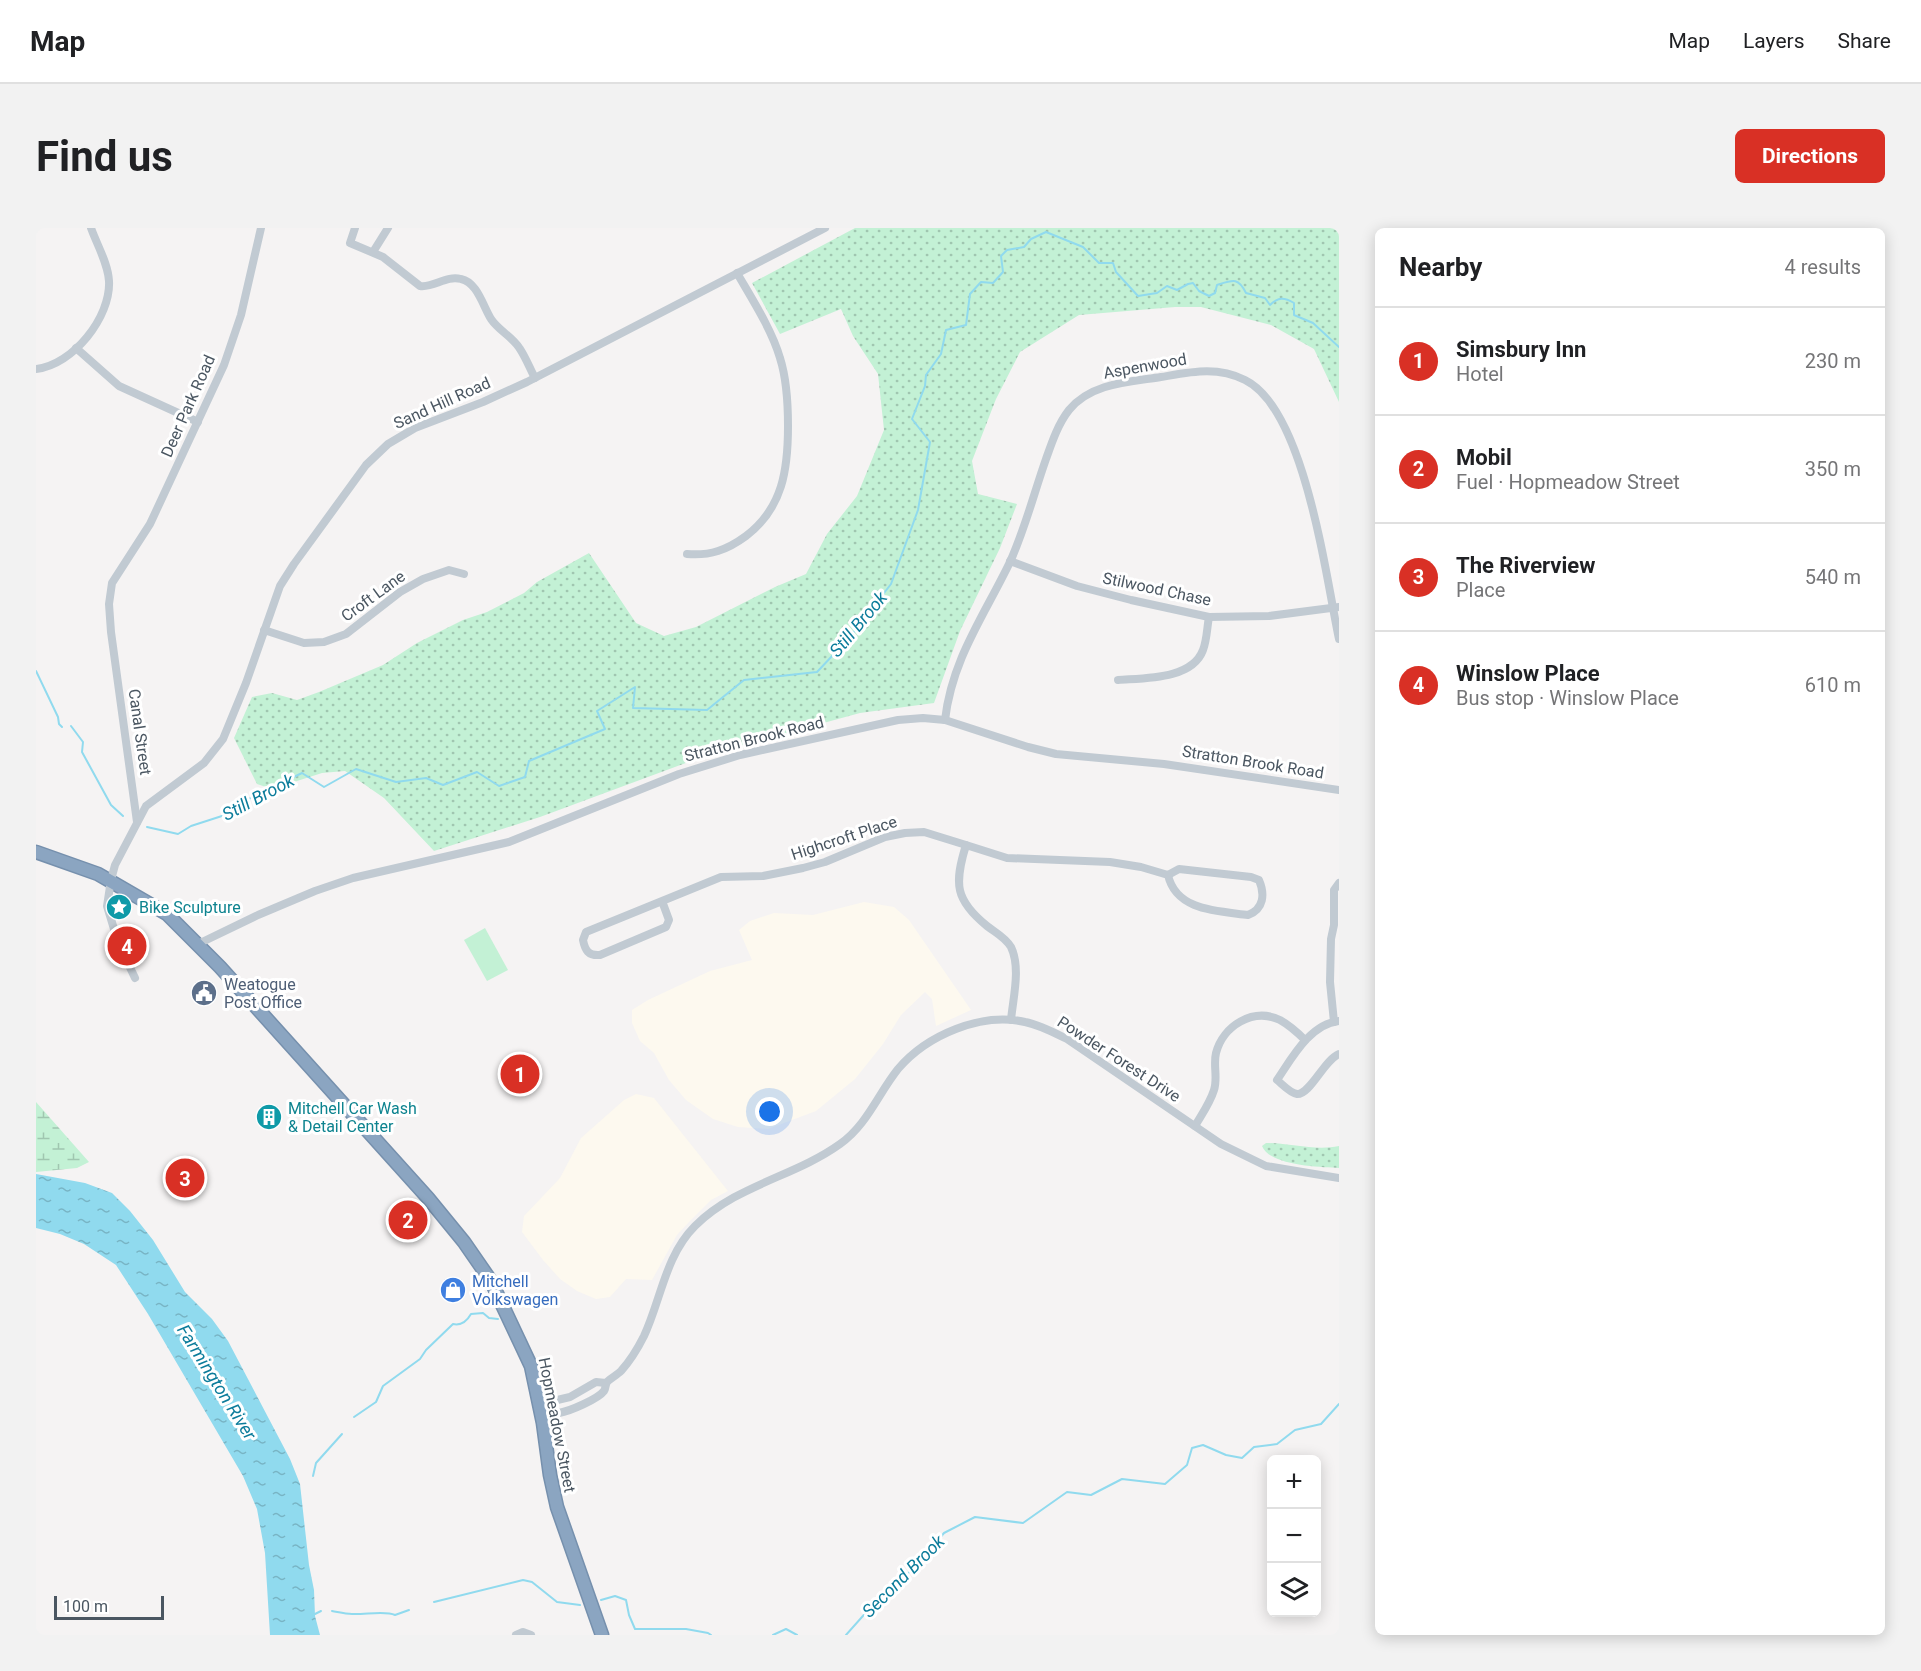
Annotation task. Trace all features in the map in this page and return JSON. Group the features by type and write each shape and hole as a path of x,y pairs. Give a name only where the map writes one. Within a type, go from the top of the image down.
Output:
{"highway":[{"name":"Hopmeadow Street","path":"36,852 79,866 111,880 162,910 198,944 428,1198 464,1242 491,1281 531,1365 557,1507 602,1635"}],"street":[{"path":"36,369 53,364 76,348 101,318 106,306 109,280 91,228"},
{"name":"Deer Park Road","path":"112,583 144,535 224,365 240,315 261,228"},
{"path":"356,228 350,243 394,264 420,286 433,285 450,278 462,279 469,283 476,290 499,330 519,346 535,378"},
{"path":"373,252 388,228"},
{"name":"Sand Hill Road","path":"137,822 146,806 204,763 223,740 280,586 366,465 388,444 415,428 483,402 535,378 823,228"},
{"path":"687,554 703,555 720,551 750,533 764,519 777,497 788,454 788,397 780,357 737,273"},
{"path":"76,348 118,386 198,422"},
{"name":"Aspenwood","path":"945,720 956,668 971,633 1010,561 1055,435 1069,410 1084,396 1102,387 1210,370 1230,374 1247,381 1260,391 1272,406 1286,431 1315,512 1336,608 1339,639"},
{"name":"Stilwood Chase","path":"1010,561 1077,586 1209,617 1269,615 1336,608"},
{"name":"Croft Lane","path":"264,630 304,643 335,639 346,634 407,588 449,570 464,574"},
{"name":"Canal Street","path":"112,583 109,604 111,632 137,822"},
{"path":"1118,680 1170,676 1187,667 1197,660 1203,650 1209,617"},
{"name":"Stratton Brook Road","path":"198,944 268,911 353,878 509,842 679,774 730,758 898,720 923,718 945,720 1056,754 1164,764 1339,790"},
{"path":"135,978 118,942 107,906 116,865 137,822"},
{"name":"Highcroft Place","path":"662,901 669,920 666,927 600,955 593,956 588,952 583,939 586,932 662,901 721,877 763,876 803,868 825,862 885,837 905,833 924,832 1007,858 1110,862 1141,867 1168,875 1179,869 1251,877 1259,880 1262,886 1261,906 1256,912 1248,915 1197,908 1178,894 1170,884 1168,875"},
{"path":"966,845 958,872 961,896 970,911 989,928 1000,934 1010,946 1015,958 1011,1020"},
{"path":"1339,883 1334,890 1336,925 1331,939 1330,982 1337,1021 1325,1025 1305,1040 1277,1080 1291,1092 1298,1094 1306,1090 1325,1064 1339,1054"},
{"path":"1195,1126 1210,1102 1215,1086 1215,1055 1219,1042 1237,1023 1249,1018 1272,1017 1283,1021 1305,1040"},
{"name":"Powder Forest Drive","path":"541,1412 553,1401 570,1397 596,1382 606,1383 621,1371 644,1336 672,1257 693,1227 724,1202 815,1159 841,1144 865,1120 899,1069 934,1039 967,1024 1011,1020 1048,1029 1067,1039 1221,1144 1266,1166 1339,1178"},
{"path":"516,1635 523,1632 531,1635"}],"shaded area":[{"path":"864,902 894,907 909,920 971,1010 936,1026 932,999 925,992 901,1015 883,1044 855,1079 816,1111 768,1129 738,1127 713,1119 686,1100 669,1080 654,1053 640,1041 632,1023 632,1010 710,971 752,960 739,930 750,921 774,913 813,915"},
{"path":"636,1094 654,1098 728,1191 711,1200 677,1235 652,1280 626,1279 610,1297 596,1299 577,1291 560,1279 543,1260 522,1232 524,1216 560,1178 581,1138 624,1100"}],"green space":[{"path":"855,228 1339,228 1339,402 1314,349 1271,325 1201,307 1079,315 1020,352 996,399 972,461 978,494 1017,504 1000,548 960,631 934,703 860,713 710,754 540,817 434,851 384,798 345,771 322,773 272,789 257,784 234,738 252,697 272,693 297,700 383,665 417,643 524,593 537,582 589,553 636,623 664,636 696,627 806,574 827,534 857,496 884,430 878,374 853,336 841,309 780,334 752,283"},
{"path":"485,928 508,970 487,981 464,940"},
{"path":"36,1102 89,1162 77,1168 36,1172"},
{"path":"1266,1143 1321,1148 1339,1146 1339,1168 1308,1166 1275,1158 1262,1146"}],"water":[{"name":"Farmington River","path":"36,1174 85,1183 112,1193 153,1240 185,1292 212,1319 228,1341 290,1459 300,1484 314,1590 315,1616 320,1635 270,1635 265,1553 257,1509 243,1476 148,1314 116,1265 84,1244 60,1234 36,1228"}],"waterway":[{"name":"Still Brook","path":"147,827 178,834 191,826 225,815 232,807 302,773 324,787 356,769 396,782 426,778 443,785 477,772 499,786 525,777 529,761 605,729 597,711 635,687 633,708 707,710 744,680 817,672 850,637 891,584 918,510 930,442 912,419 925,386 926,375 941,354 946,330 966,325 970,294 981,282 993,283 1003,272 1001,256 1007,250 1024,247 1031,239 1046,232 1083,247 1099,263 1113,263 1116,272 1138,296 1157,293 1167,286 1177,290 1193,283 1199,291 1209,296 1215,293 1217,285 1235,281 1246,293 1265,298 1270,305 1281,299 1294,303 1294,315 1313,323 1339,347"},
{"name":"Still Brook","path":"36,671 62,727"},
{"name":"Still Brook","path":"71,726 83,742 82,752 111,805 123,816"},
{"path":"354,1417 376,1402 383,1386 420,1359 426,1350 453,1324 464,1322 471,1314 483,1313 489,1318 498,1319"},
{"name":"Second Brook","path":"846,1635 886,1590 916,1567 944,1533 975,1517 1023,1523 1067,1492 1091,1495 1122,1479 1165,1484 1187,1465 1192,1448 1203,1445 1226,1455 1242,1458 1254,1447 1277,1444 1295,1430 1321,1424 1339,1404"},
{"path":"313,1476 316,1463 342,1434"},
{"name":"Second Brook","path":"434,1602 523,1580 532,1582 557,1602 580,1605"},
{"name":"Second Brook","path":"601,1600 615,1596 626,1600 635,1629 686,1629 711,1635"},
{"name":"Second Brook","path":"332,1611 349,1614 386,1613 395,1615 409,1610"},
{"name":"Second Brook","path":"313,1615 321,1611"},
{"name":"Second Brook","path":"773,1635 786,1629 797,1635"}],"place":[{"name":"Bike Sculpture","path":"119,907"},
{"name":"Winslow Place","path":"127,946"},
{"name":"Weatogue Post Office","path":"204,993"},
{"name":"Simsbury Inn","path":"520,1074"},
{"name":"Mitchell Car Wash & Detail Center","path":"269,1117"},
{"name":"The Riverview","path":"185,1178"},
{"name":"Mobil","path":"408,1220"},
{"name":"Mitchell Volkswagen","path":"453,1290"}]}
